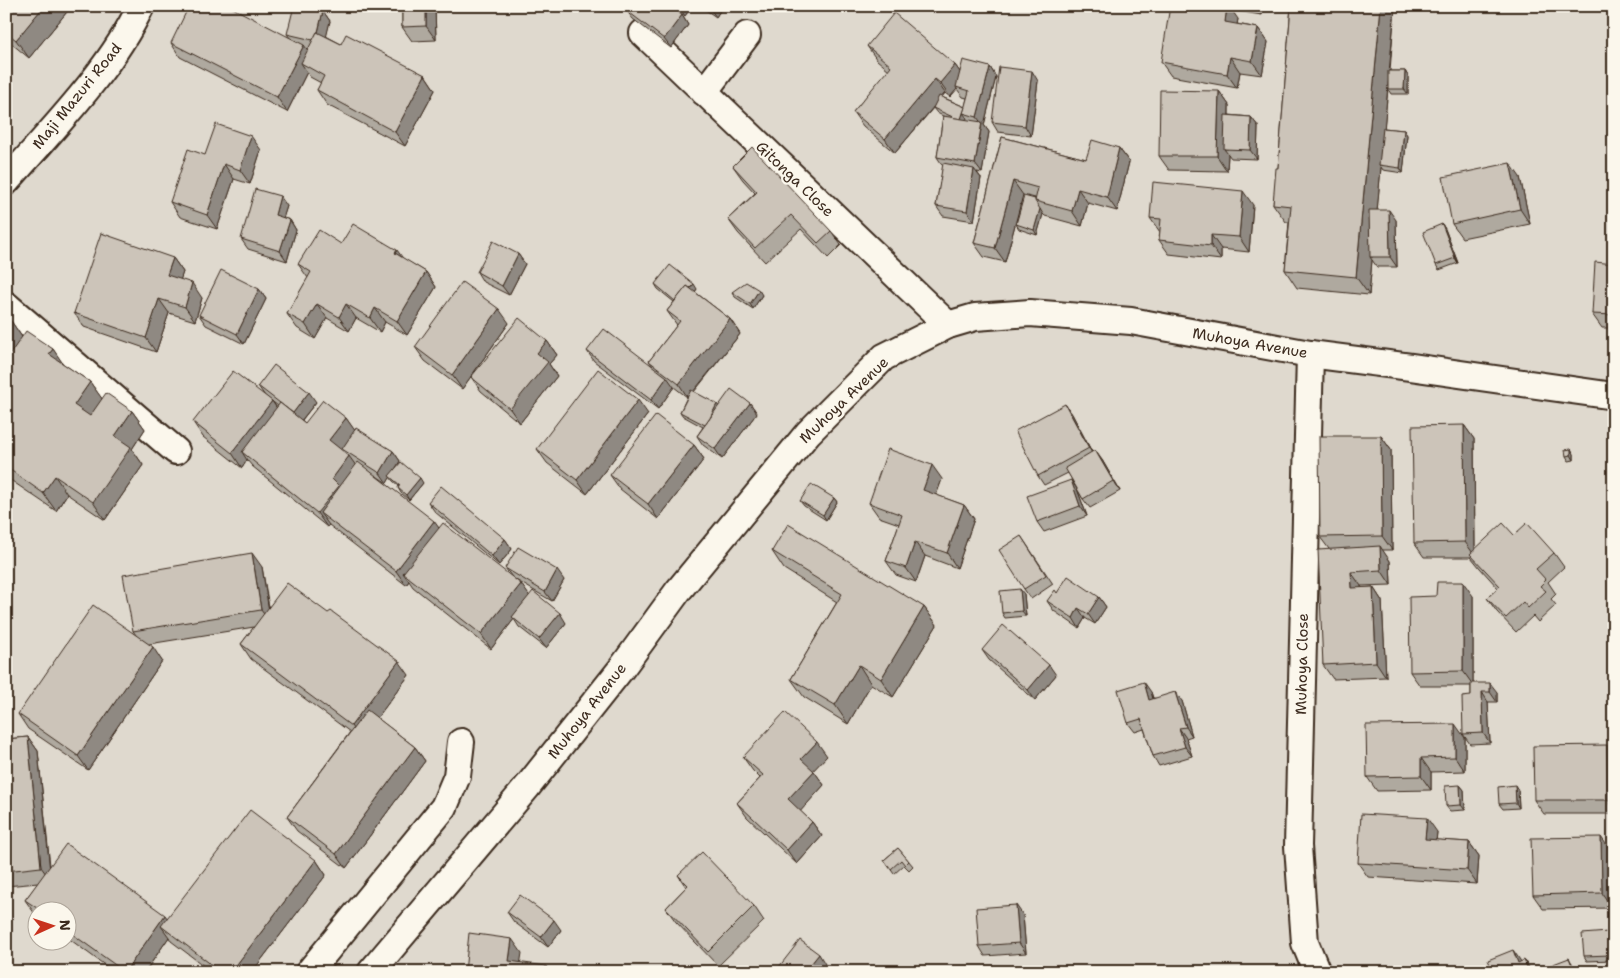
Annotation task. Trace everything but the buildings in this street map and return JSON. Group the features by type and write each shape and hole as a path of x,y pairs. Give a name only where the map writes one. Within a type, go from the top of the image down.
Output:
{"street":[{"name":"Maji Mazuri Road","path":"6,182 106,64 142,6"},
{"name":"Gitonga Close","path":"643,33 948,325"},
{"path":"704,92 747,35"},
{"path":"6,305 176,451"},
{"name":"Muhoya Avenue","path":"371,972 528,786 621,669 678,591 808,433 884,357 948,325 974,317 1030,313 1131,321 1310,354 1430,369 1614,396"},
{"name":"Muhoya Close","path":"1310,354 1298,846 1305,943 1316,972"},
{"path":"309,972 444,807 457,776 461,742"}],"shaded area":[{"path":"6,6 1614,6 1614,972 6,972"}]}
